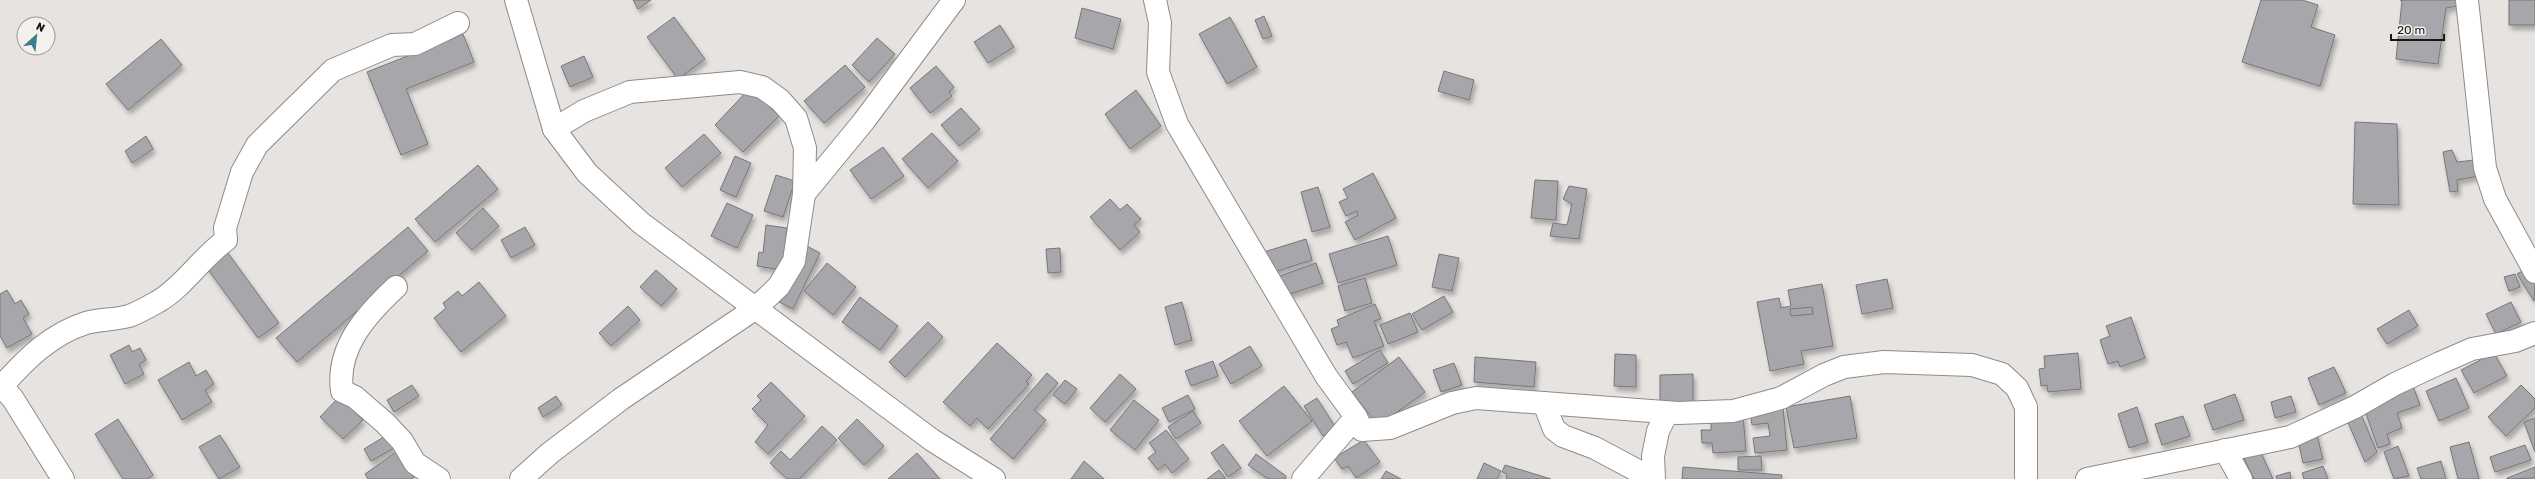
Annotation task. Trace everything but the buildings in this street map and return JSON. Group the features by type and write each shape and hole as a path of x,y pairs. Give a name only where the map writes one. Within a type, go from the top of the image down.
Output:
{"street":[{"path":"516,0 554,129 587,173 641,223 932,440 994,479"},
{"path":"804,194 864,121 954,0"},
{"path":"1155,0 1160,23 1158,72 1177,124 1326,376 1356,417 1362,430 1390,428 1452,404 1476,398 1667,412 1733,411 1781,398 1824,374 1844,367 1884,362 1972,365 2002,374 2017,388 2026,407 2026,479"},
{"path":"2468,0 2485,168 2495,199 2535,272"},
{"path":"63,479 1,385 30,355 59,334 87,323 129,316 160,300 193,274 203,259 226,240 225,228 242,172 257,145 333,70 392,45 415,44 458,23"},
{"path":"521,479 550,453 621,399 756,308 779,286 794,262 804,194 805,148 796,118 780,100 762,87 740,82 630,92 584,111 554,129"},
{"path":"396,287 377,305 345,350 341,365 342,391 355,397 385,423 402,441 415,464 439,479"},
{"path":"2087,479 2290,437 2356,407 2395,384 2446,360 2472,349 2515,341 2535,333"},
{"path":"1544,403 1554,429 1563,436 1595,448 1654,479"},
{"path":"1654,479 1653,456 1658,432 1667,412"},
{"path":"1303,479 1356,417"},
{"path":"2225,450 2241,479"}]}
